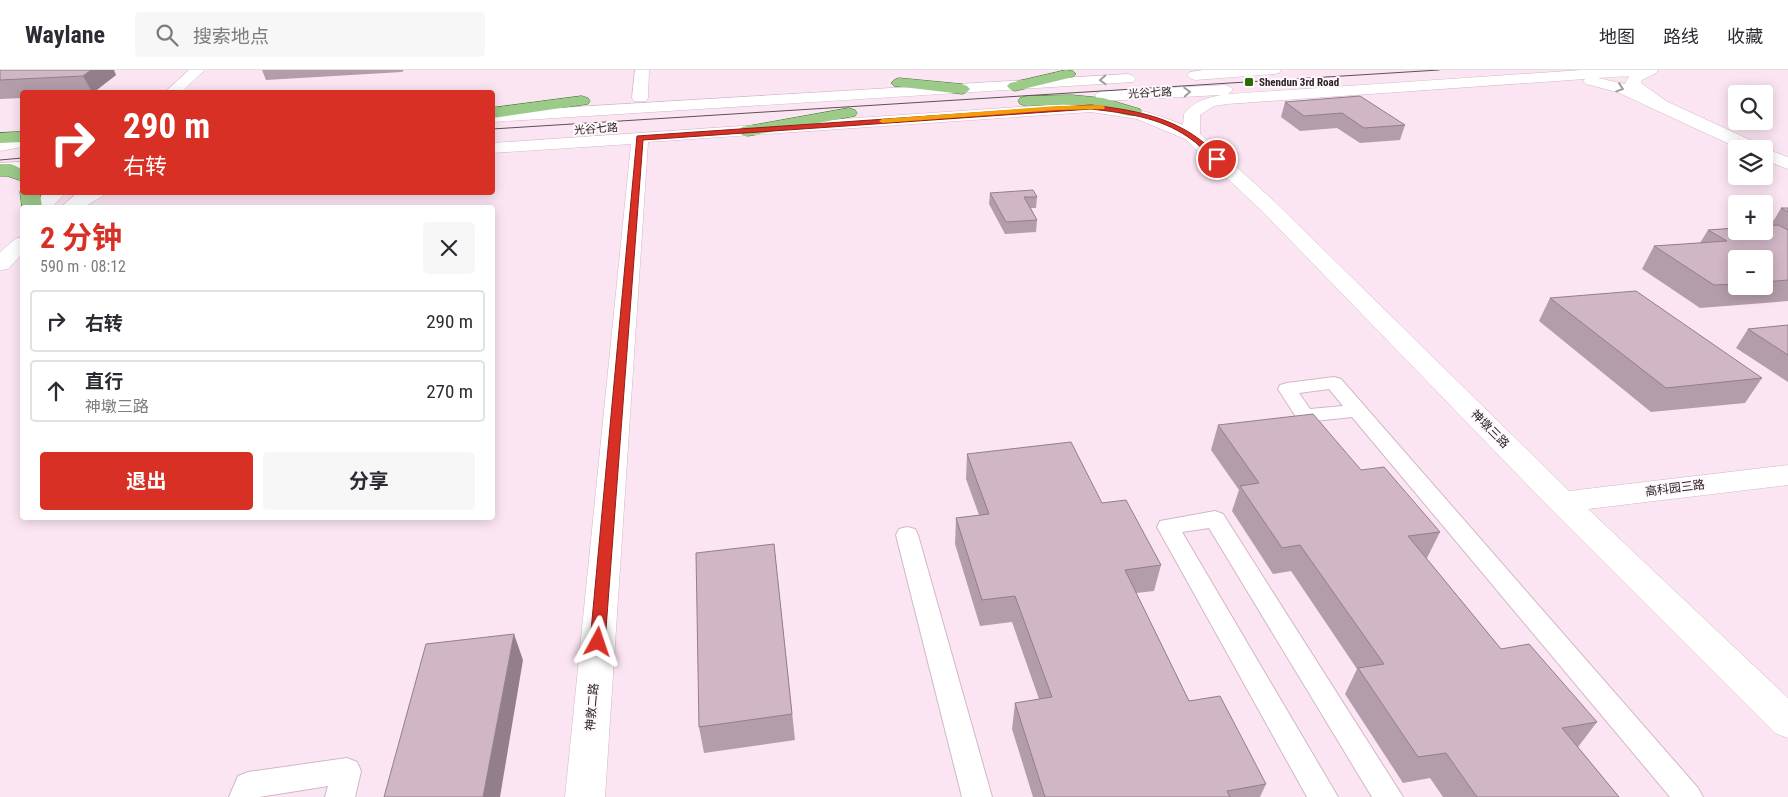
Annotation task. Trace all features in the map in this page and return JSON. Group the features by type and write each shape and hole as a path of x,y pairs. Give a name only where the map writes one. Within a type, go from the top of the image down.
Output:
{"main road":[{"path":"1015,86 1074,72"},
{"path":"899,83 962,89"},
{"path":"1026,101 1072,100 1103,103 1134,112"},
{"path":"495,113 582,101"},
{"path":"748,132 849,113"},
{"path":"0,138 20,137"},
{"path":"0,169 11,170 20,176"},
{"path":"0,176 20,177"}],"street":[{"path":"175,90 207,70"},
{"path":"190,90 207,70"},
{"path":"194,90 207,70"},
{"path":"640,98 642,70"},
{"path":"1229,70 1266,70"},
{"name":"光谷七路","path":"1184,76 1266,70"},
{"name":"光谷七路","path":"495,117 1134,78 1161,93 1237,90 1508,70"},
{"path":"1201,105 1241,97 1651,70"},
{"path":"1651,70 1636,77 1634,84 1642,94 1736,140"},
{"path":"495,106 1074,72"},
{"path":"1555,76 1614,86 1660,104"},
{"name":"光谷七路","path":"495,136 1026,101 1134,78"},
{"name":"神墩三路","path":"1134,78 1268,206 1562,502 1788,722"},
{"path":"1310,85 1381,88"},
{"path":"495,148 748,132 1091,107 1134,112 1187,129 1192,114 1201,105 1214,95 1237,90"},
{"name":"神墩三路","path":"1161,93 1176,108 1187,129"},
{"name":"神敦二路","path":"585,797 640,138"},
{"path":"0,147 20,142"},
{"path":"0,147 20,147"},
{"path":"1773,157 1788,164"},
{"path":"0,169 20,166"},
{"path":"42,205 54,195"},
{"path":"65,205 75,195"},
{"path":"73,205 89,195"},
{"path":"0,241 20,224"},
{"path":"0,264 20,245"},
{"path":"1357,410 1688,797"},
{"name":"高科园三路","path":"1562,502 1788,475"},
{"path":"1324,797 1168,527 1215,519 1388,797"},
{"path":"907,535 978,797"},
{"path":"244,797 248,785 347,771 340,797"}],"building":[{"path":"0,70 91,70 83,76 0,80"},
{"path":"1360,96 1405,125 1364,128 1342,113 1304,116 1285,102"},
{"path":"1033,190 1037,197 1024,197 1037,220 1006,222 990,193"},
{"path":"1773,225 1778,225 1788,230 1788,280 1773,281 1773,250 1728,250 1728,284 1714,285 1654,246 1727,241 1708,230 1728,229 1728,240 1773,240"},
{"path":"1636,291 1762,378 1666,388 1550,298"},
{"path":"1788,325 1788,355 1748,329"},
{"path":"1313,414 1361,470 1384,467 1440,532 1408,536 1501,649 1529,644 1597,722 1562,728 1619,797 1477,797 1446,753 1418,757 1358,668 1384,664 1300,545 1282,548 1240,486 1259,483 1218,425"},
{"path":"1071,442 1102,503 1126,500 1161,565 1125,570 1189,701 1220,696 1266,784 1227,791 1230,797 1045,797 1015,703 1052,697 1015,596 982,600 956,518 989,514 967,454"},
{"path":"774,544 792,714 699,727 696,553"},
{"path":"514,634 483,797 384,797 426,644"}],"tram line":[{"path":"495,129 1439,70"},
{"path":"0,160 20,158"}],"slow traffic":[{"path":"882,121 1057,108 1101,107"}],"place":[{"name":"Shendun 3rd Road","path":"1249,82"}],"route":[{"path":"598,642 640,138 1091,107 1134,112 1164,121 1192,135 1217,159"}]}
